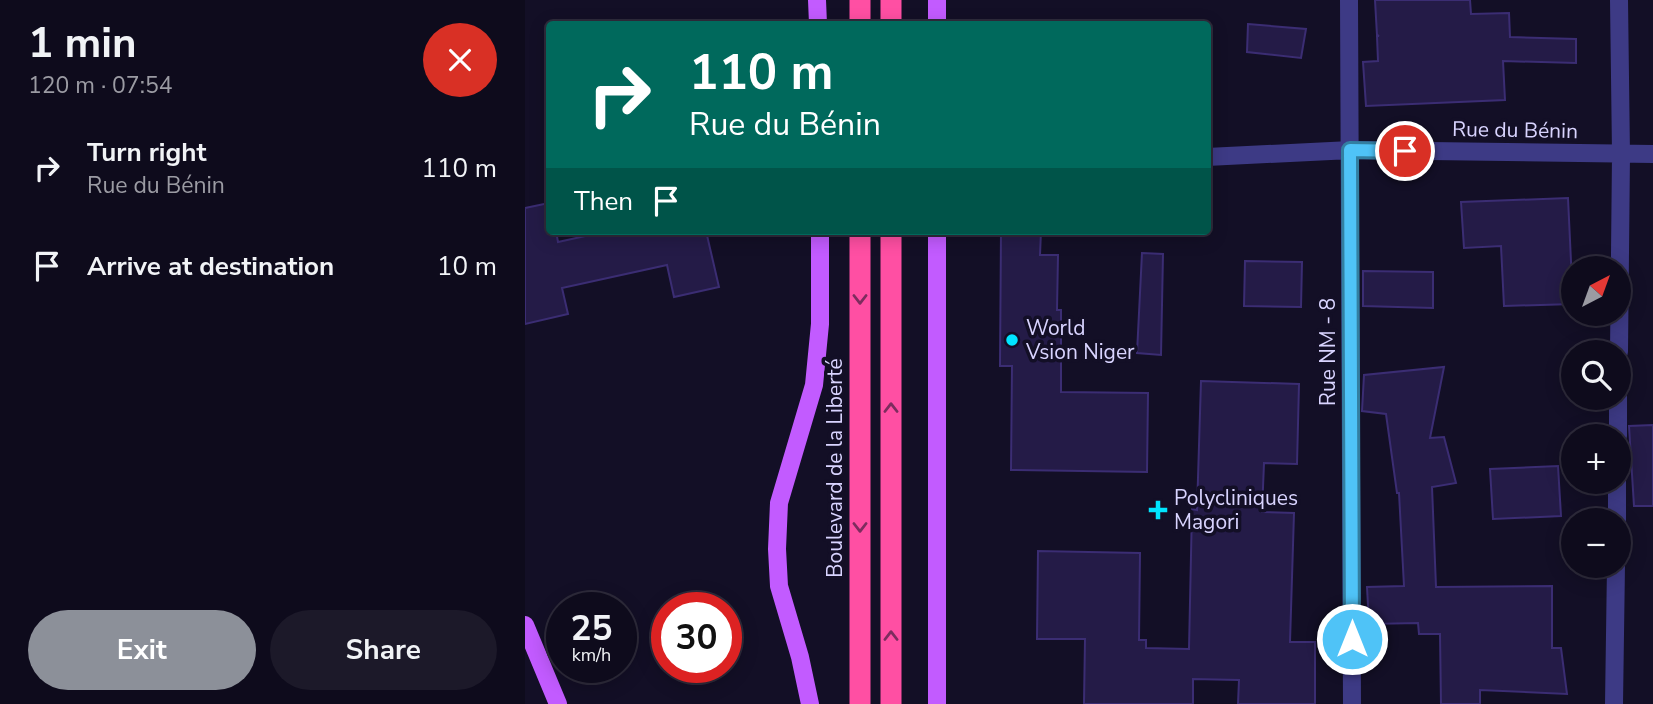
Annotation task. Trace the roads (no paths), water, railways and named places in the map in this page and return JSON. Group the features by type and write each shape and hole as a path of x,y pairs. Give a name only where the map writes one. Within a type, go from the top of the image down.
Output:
{"highway":[{"path":"860,0 860,21"},
{"path":"891,0 891,21"},
{"name":"Boulevard de la Liberté","path":"860,235 860,704"},
{"path":"891,235 891,704"}],"main road":[{"path":"817,0 818,21"},
{"path":"937,0 937,21"},
{"name":"Boulevard de la Liberté","path":"810,704 800,656 779,586 777,548 779,503 814,385 820,324 820,235"},
{"path":"937,235 937,704"},
{"path":"525,625 558,704"}],"street":[{"name":"Rue NM - 8","path":"1349,0 1352,704"},
{"path":"1619,0 1619,340"},
{"name":"Rue du Bénin","path":"1211,158 1350,150 1653,154"},
{"path":"1614,704 1616,578"}],"place":[{"name":"World Vsion Niger","path":"1012,340"},
{"name":"Polycliniques Magori","path":"1158,510"}]}
